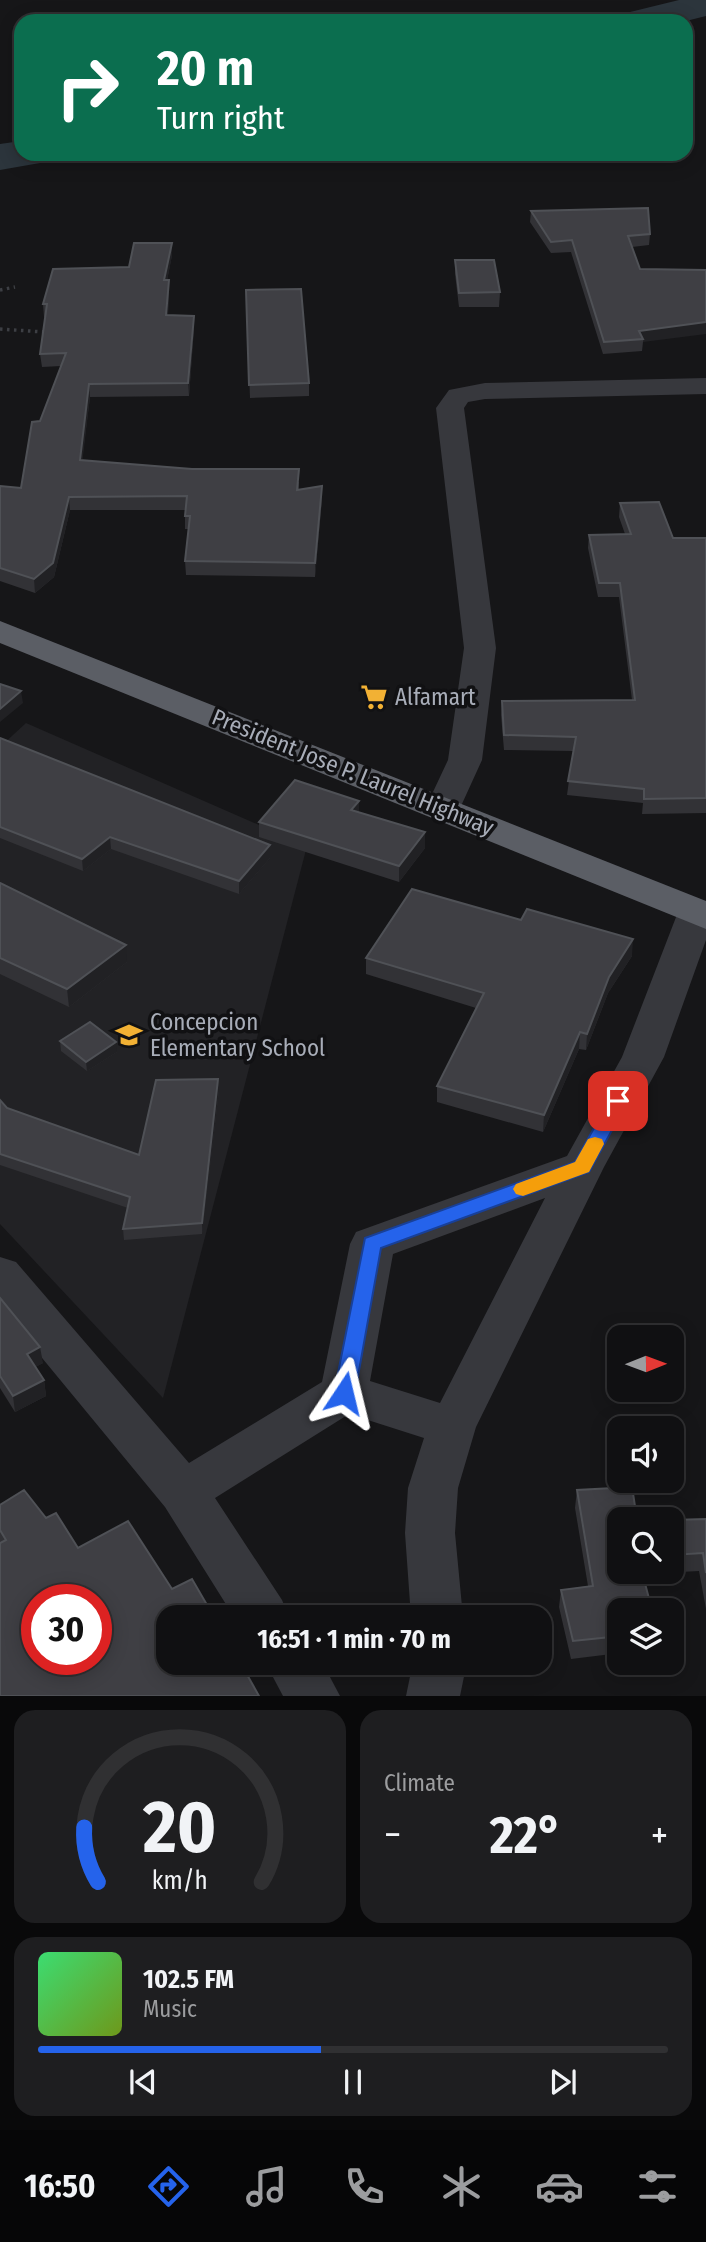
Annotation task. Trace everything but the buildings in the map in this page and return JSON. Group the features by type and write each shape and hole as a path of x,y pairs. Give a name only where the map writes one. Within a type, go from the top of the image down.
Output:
{"highway":[{"name":"President Jose P. Laurel Highway","path":"0,631 701,914"}],"street":[{"path":"443,808 465,760 480,648 450,408 459,396 485,391 706,386"},
{"path":"436,1605 430,1533 433,1488 452,1427 582,1167 643,1057 701,914"},
{"path":"183,1492 344,1393 372,1244 582,1167"},
{"path":"0,1275 183,1492 255,1605"},
{"path":"344,1393 452,1427"},
{"path":"300,1675 313,1696"},
{"path":"433,1696 437,1675"}],"path":[{"path":"0,290 15,287"},
{"path":"0,330 44,332"}],"shaded area":[{"name":"Concepcion Elementary School","path":"26,723 307,846 163,1398 0,1224 0,747"}],"waterway":[{"path":"669,14 706,5"},
{"path":"0,157 14,155"}],"slow traffic":[{"path":"523,1189 582,1167 595,1144"}],"place":[{"name":"Alfamart","path":"374,697"},
{"name":"Concepcion Elementary School","path":"129,1035"}],"route":[{"path":"344,1393 372,1244 582,1167 618,1101"}]}
